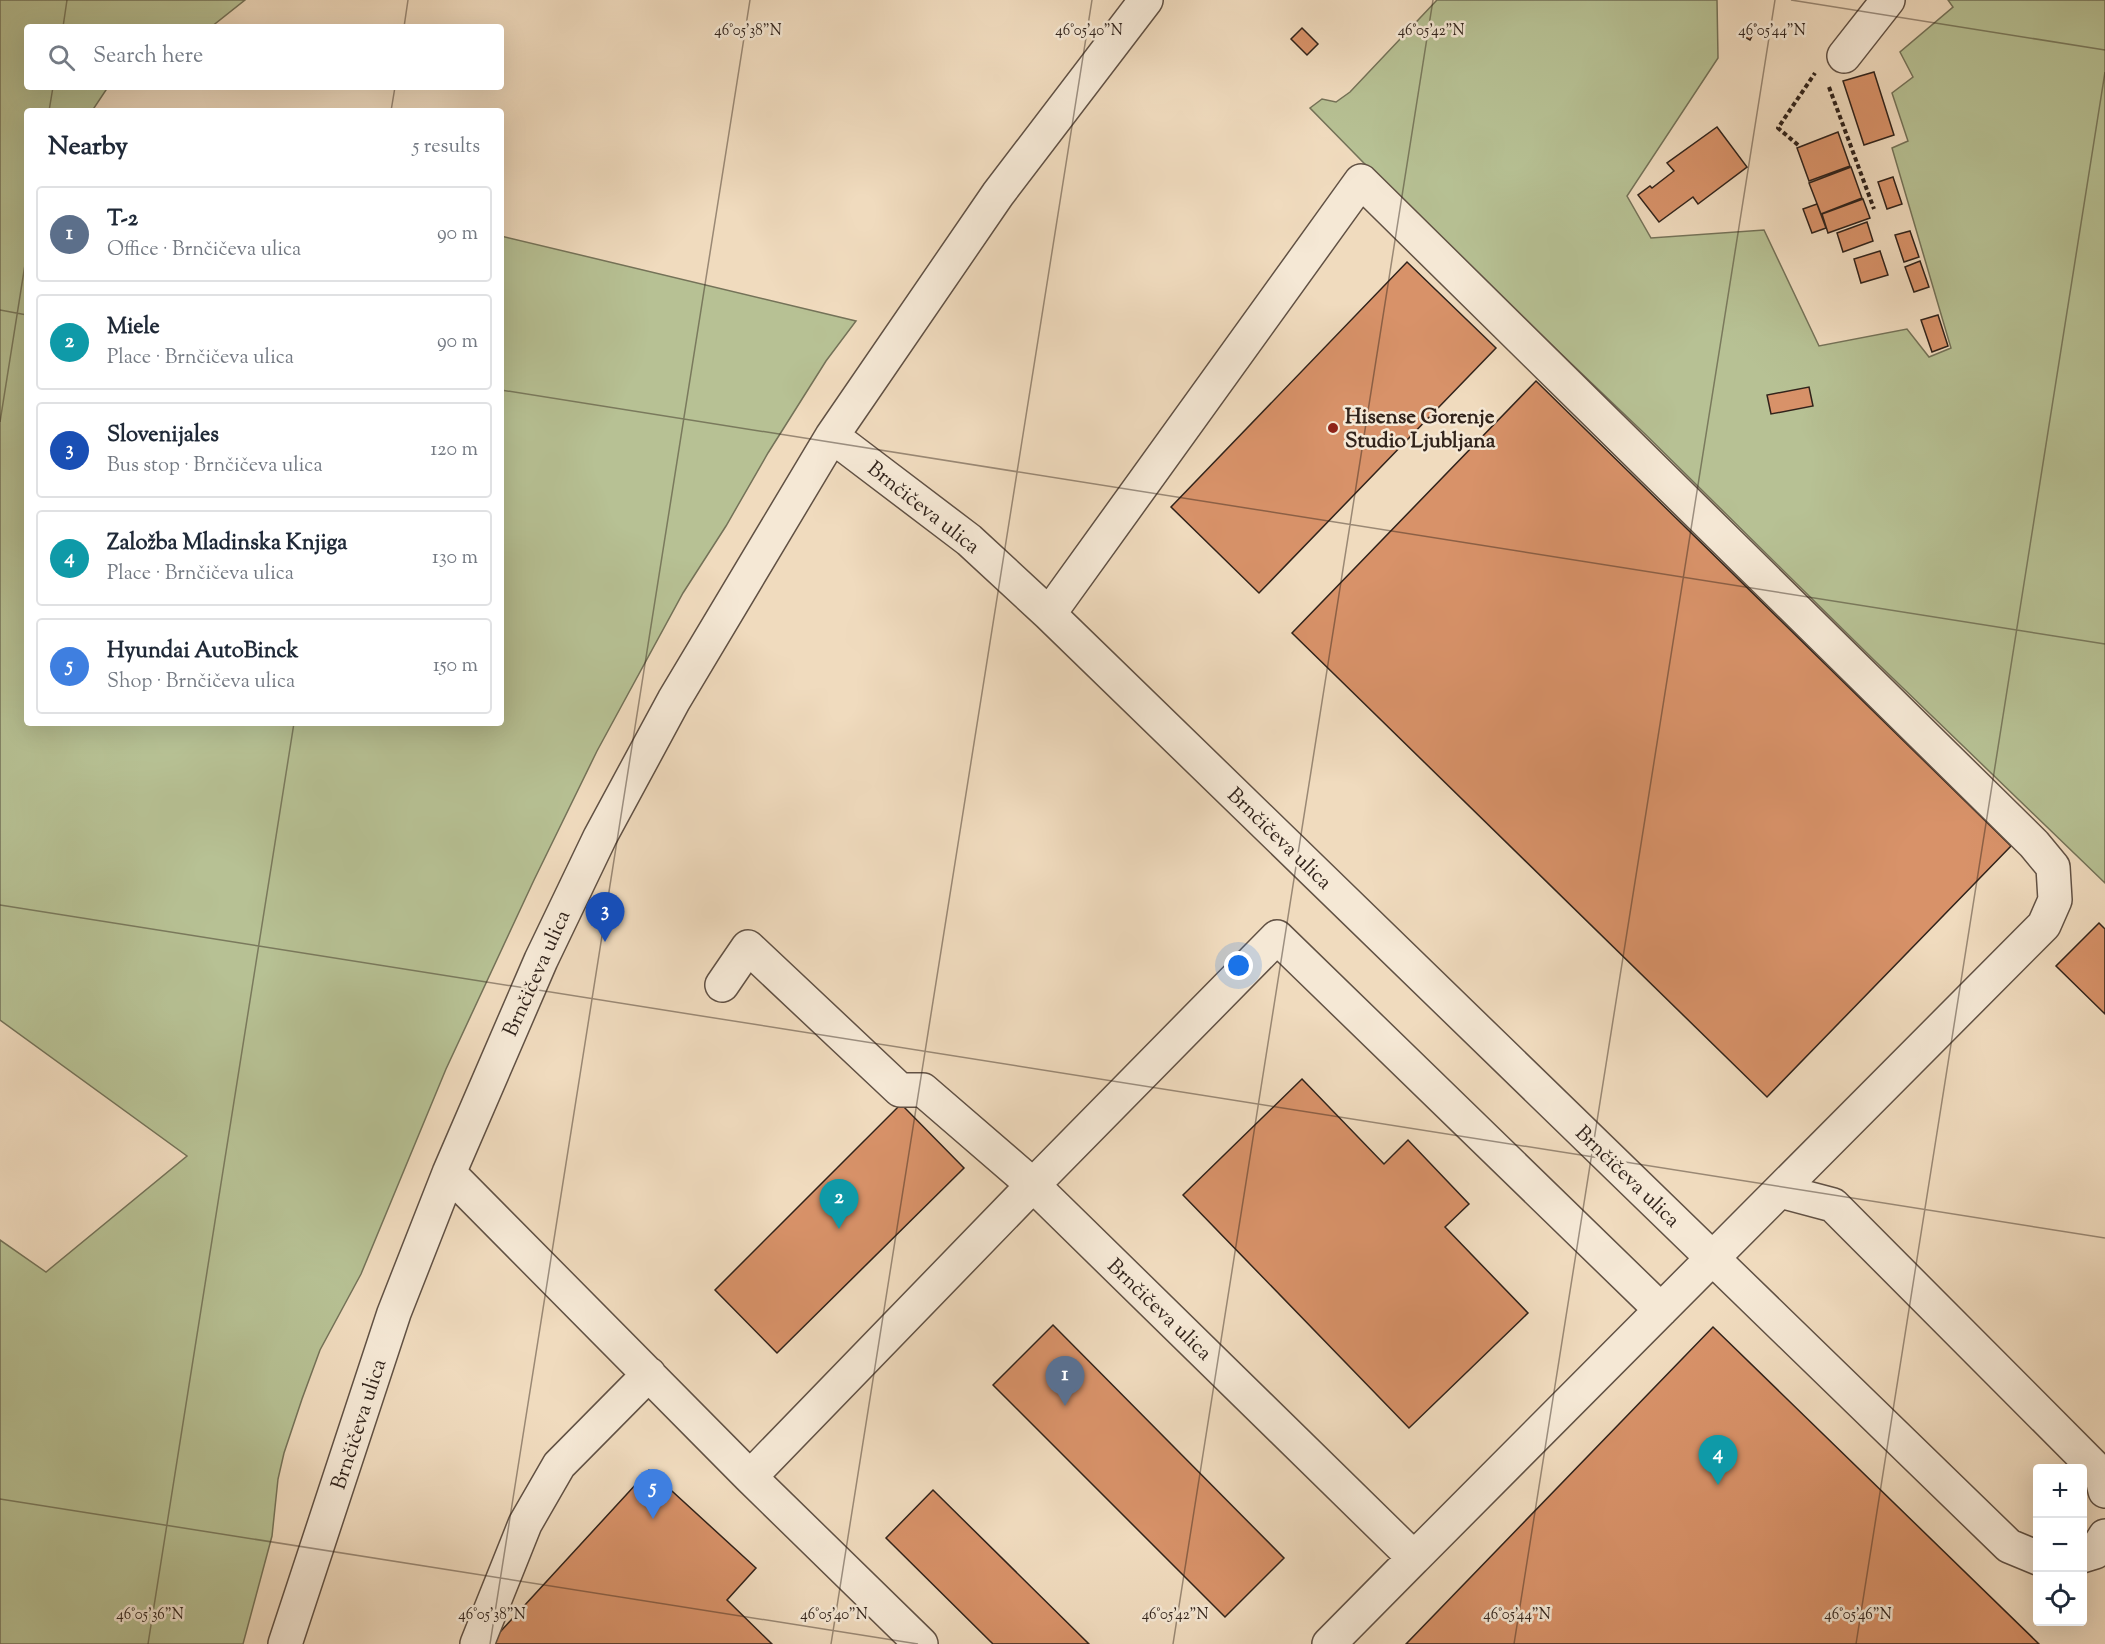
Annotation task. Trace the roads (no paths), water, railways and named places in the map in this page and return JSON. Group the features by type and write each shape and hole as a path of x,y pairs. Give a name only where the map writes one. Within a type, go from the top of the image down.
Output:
{"street":[{"name":"Brnčičeva ulica","path":"285,1644 394,1313 449,1173 541,960 600,837 674,700 832,436 998,194 1146,0"},
{"path":"1848,50 1888,0"},
{"path":"1049,614 1361,181 2034,844 2053,867 2055,900 2044,925 1329,1644"},
{"name":"Brnčičeva ulica","path":"832,436 969,540 1049,614 2008,1546 2033,1556"},
{"path":"750,1477 1277,938 1661,1310"},
{"name":"Brnčičeva ulica","path":"722,985 748,947 900,1090 923,1090 1034,1185 1414,1558"},
{"path":"449,1173 750,1477 921,1644"},
{"path":"1779,1191 1833,1205 2101,1474 2105,1491"},
{"path":"477,1644 525,1524 559,1465 649,1374"},
{"path":"2087,1554 2095,1552 2105,1536"}],"place":[{"name":"Hisense Gorenje Studio Ljubljana","path":"1333,428"},
{"name":"Slovenijales","path":"605,942"},
{"name":"Miele","path":"839,1229"},
{"name":"T-2","path":"1065,1406"},
{"name":"Založba Mladinska Knjiga","path":"1718,1485"},
{"name":"Hyundai AutoBinck","path":"653,1519"}]}
